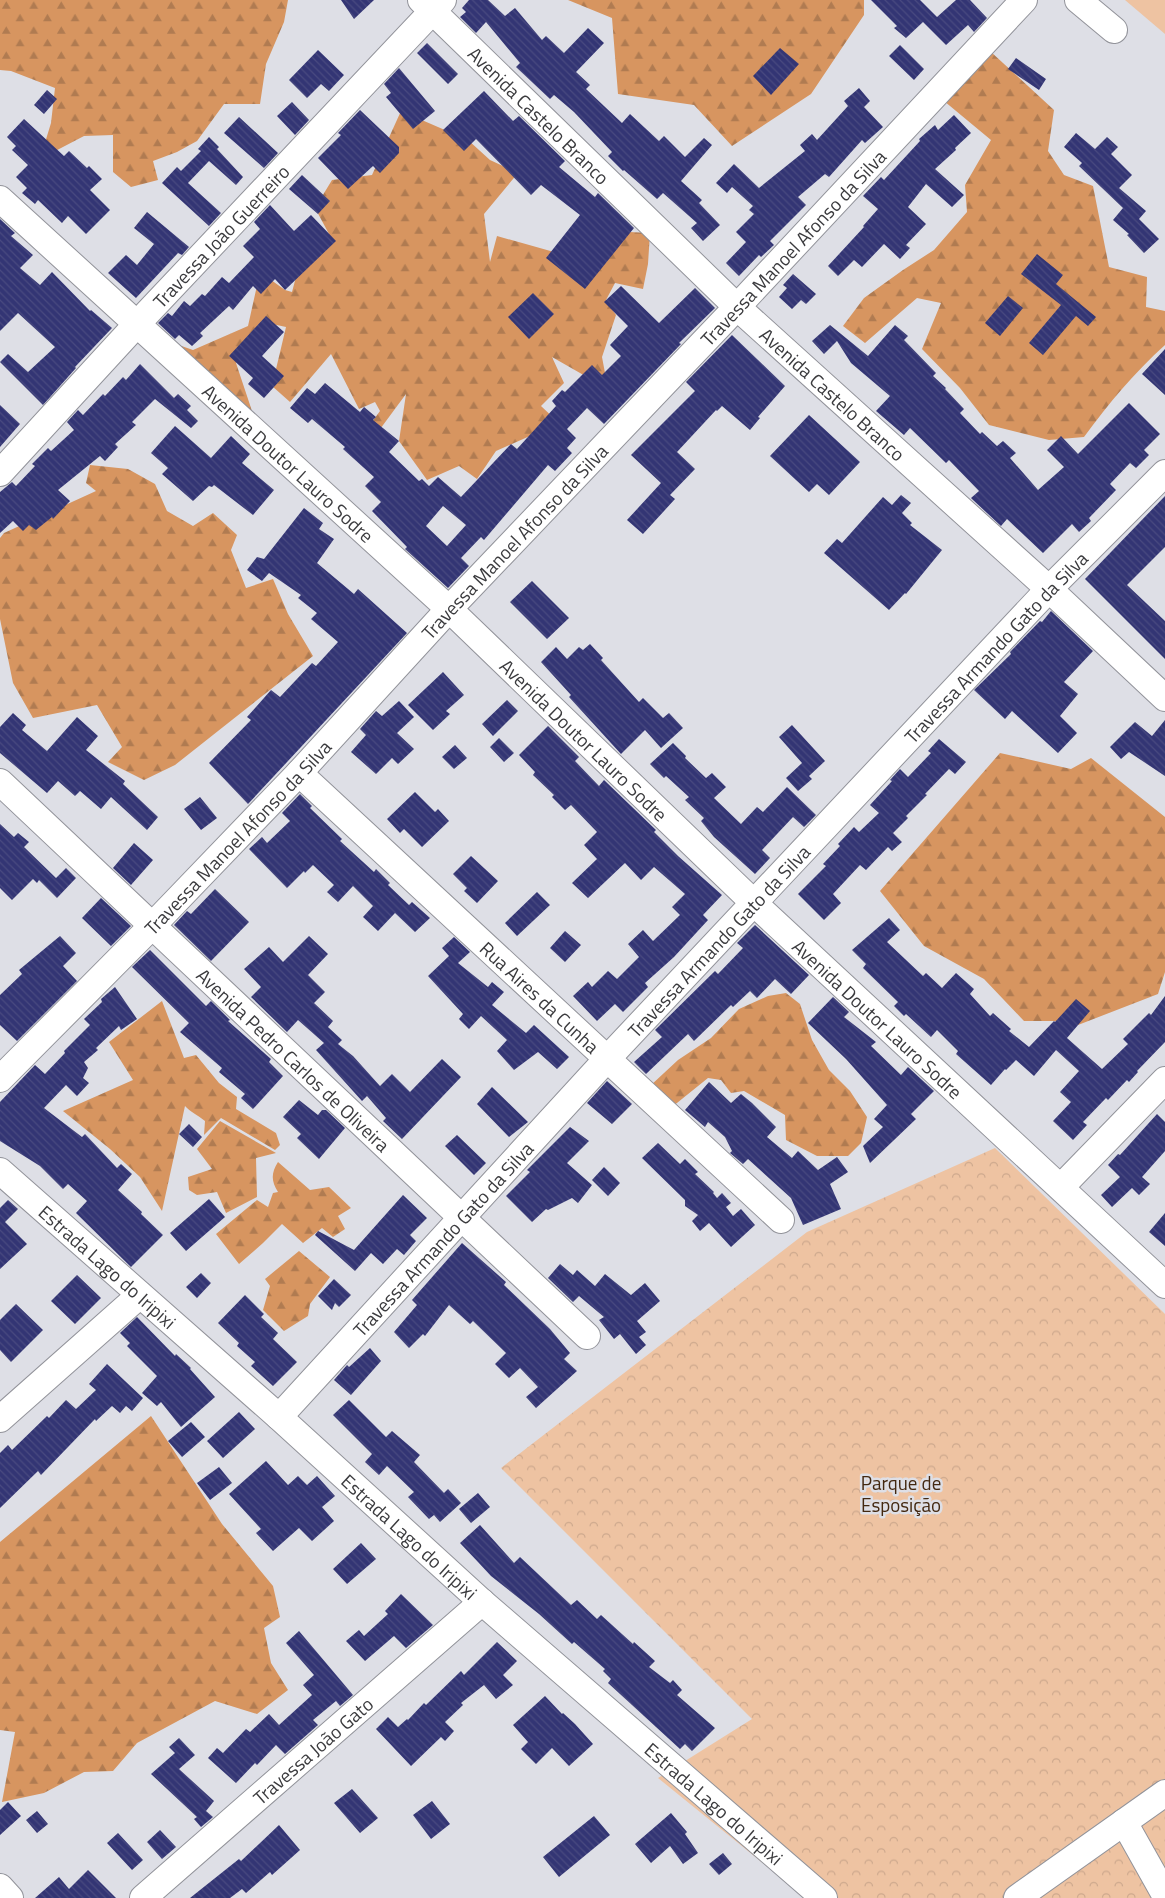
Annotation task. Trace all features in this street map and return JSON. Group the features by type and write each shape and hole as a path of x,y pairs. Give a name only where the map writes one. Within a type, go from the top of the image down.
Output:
{"street":[{"name":"Travessa Manoel Afonso da Silva","path":"0,1079 152,926 298,773 449,609 738,307 1024,0"},
{"path":"1078,0 1114,30"},
{"name":"Avenida Castelo Branco","path":"432,3 738,307 1050,589 1165,698"},
{"name":"Travessa João Guerreiro","path":"0,473 432,3"},
{"name":"Avenida Doutor Lauro Sodre","path":"0,199 449,609 755,904 1165,1285"},
{"name":"Travessa Armando Gato da Silva","path":"279,1418 607,1059 1050,589 1165,473"},
{"name":"Rua Aires da Cunha","path":"298,773 781,1220"},
{"name":"Avenida Pedro Carlos de Oliveira","path":"0,782 587,1336"},
{"path":"1061,1187 1165,1080"},
{"name":"Estrada Lago do Iripixi","path":"0,1171 279,1418 482,1602 819,1896"},
{"path":"0,1419 140,1295"},
{"name":"Travessa João Gato","path":"143,1898 482,1602"},
{"path":"1017,1898 1165,1793"},
{"path":"1124,1822 1165,1895"},
{"path":"0,1887 10,1898"}],"green space":[{"path":"0,0 288,0 284,22 266,64 260,104 224,104 197,141 177,152 153,161 158,180 131,187 113,172 113,135 84,136 40,159 51,123 55,88 11,71 0,70"},
{"path":"568,0 864,0 864,15 811,94 732,146 694,105 618,94 612,18"},
{"path":"1125,0 1165,0 1165,34"},
{"path":"991,52 1054,110 1048,151 1064,175 1093,186 1109,267 1147,277 1146,307 1165,311 1165,345 1122,389 1084,437 1049,440 989,425 960,388 922,349 941,303 917,298 865,343 843,326 864,298 934,250 967,212 965,185 991,140 944,101"},
{"path":"401,111 468,140 490,160 518,173 484,214 490,262 497,236 554,252 629,232 650,233 648,264 643,289 615,283 606,300 616,315 602,357 608,389 552,357 564,383 541,406 559,423 496,451 477,479 459,466 427,480 399,441 406,394 372,440 363,434 380,411 375,402 359,409 331,354 290,402 272,386 286,327 272,324 236,363 254,417 170,342 193,350 248,326 260,272 285,290 292,292 304,247 329,234 315,208 332,180 372,175"},
{"path":"90,465 128,469 155,484 167,511 193,526 213,513 237,535 231,550 246,588 273,579 288,614 313,656 175,765 144,780 108,762 122,747 97,705 33,718 13,683 0,619 0,538 4,533 96,491 86,483"},
{"path":"1000,753 1071,769 1091,758 1165,817 1165,972 1158,994 1078,1025 1054,1021 1024,1021 984,979 924,946 880,891"},
{"path":"786,993 800,1004 812,1040 829,1070 850,1091 867,1117 861,1143 848,1156 817,1156 786,1140 785,1115 744,1091 731,1093 721,1080 708,1078 672,1107 650,1086 678,1060 711,1038 739,1009 768,996"},
{"path":"162,1001 184,1058 196,1055 219,1083 237,1097 236,1109 276,1133 280,1145 275,1150 221,1118 204,1135 205,1121 185,1106 162,1211 140,1177 110,1149 63,1111 133,1080 109,1042"},
{"path":"220,1121 276,1153 256,1158 257,1197 226,1213 217,1192 197,1195 189,1190 188,1177 212,1169 197,1149"},
{"name":"Parque de Esposição","path":"995,1148 1165,1314 1165,1898 806,1898 658,1778 752,1719 501,1468 807,1232"},
{"path":"278,1162 310,1190 329,1187 351,1208 338,1216 345,1229 333,1237 322,1228 303,1243 282,1224 239,1264 216,1234 257,1200 268,1207 273,1193 278,1192 273,1177"},
{"path":"299,1251 330,1277 310,1304 308,1316 284,1331 263,1310 270,1286 265,1279"},
{"path":"151,1416 222,1524 273,1586 280,1617 264,1628 271,1663 288,1690 257,1714 215,1701 137,1743 113,1771 84,1772 44,1793 2,1802 15,1732 0,1730 0,1542"}],"building":[{"path":"341,0 374,0 354,19"},
{"path":"469,0 488,0 505,16 515,8 542,40 546,36 564,53 588,28 604,43 576,72 590,85 586,89 622,123 630,114 659,141 664,136 685,157 704,138 712,145 681,181 702,200 699,203 720,225 703,241 691,228 697,223 663,193 657,199 623,171 608,156 612,152 574,112 554,95 550,99 516,67 520,63 486,22 476,33 460,17 466,12 462,8"},
{"path":"871,0 920,0 937,17 956,0 970,0 987,18 974,32 968,25 946,45 923,22 906,38 894,28 897,26"},
{"path":"427,43 458,74 448,84 417,53"},
{"path":"900,45 924,69 914,80 889,56"},
{"path":"780,48 799,64 771,95 753,76"},
{"path":"318,50 344,75 329,91 321,84 307,98 289,80"},
{"path":"1016,58 1046,79 1039,90 1008,69"},
{"path":"399,68 435,111 413,129 386,97 391,93 384,84"},
{"path":"859,88 870,101 864,107 883,127 865,143 862,140 829,177 825,174 798,197 806,205 770,241 774,245 761,257 759,255 739,276 726,263 746,242 736,232 754,214 749,210 753,206 732,187 727,193 716,183 734,164 759,188 805,151 800,145 812,134 817,140 848,106 844,101"},
{"path":"47,90 57,99 44,114 34,105"},
{"path":"484,91 513,121 519,116 565,161 559,167 595,197 598,193 634,228 585,289 546,258 580,215 541,185 531,195 476,139 464,151 443,130"},
{"path":"292,102 309,120 295,135 277,116"},
{"path":"360,110 399,147 399,153 380,173 373,166 348,189 318,158 341,135 338,133"},
{"path":"954,115 971,133 935,169 964,195 952,207 926,184 908,207 926,224 906,245 910,248 900,259 884,244 862,267 854,260 838,276 828,266 878,209 863,196 881,177 884,180 920,141 919,139 935,125 938,130"},
{"path":"239,117 278,153 264,168 224,133"},
{"path":"24,119 64,156 69,151 87,168 89,166 102,179 90,190 110,210 86,234 68,216 62,223 38,200 35,204 22,193 27,188 16,177 28,165 12,150 16,146 7,137"},
{"path":"1076,133 1095,149 1107,137 1118,147 1111,154 1132,175 1119,188 1146,211 1139,219 1159,239 1144,253 1127,235 1129,234 1113,220 1123,208 1079,166 1082,163 1064,147"},
{"path":"209,137 219,147 217,149 243,177 236,185 209,161 188,183 221,213 209,226 162,183 177,167 181,171 201,151 198,149"},
{"path":"302,175 330,201 318,214 289,189"},
{"path":"270,205 294,231 311,215 336,241 285,290 275,279 261,294 253,286 233,310 229,306 200,333 203,336 192,346 179,335 175,339 158,323 168,313 172,316 184,301 190,306 202,294 205,296 222,277 229,283 254,257 243,246 260,229 254,222"},
{"path":"147,212 189,247 182,255 178,253 136,298 108,273 126,255 137,265 154,244 134,228"},
{"path":"0,219 15,233 11,236 33,255 20,268 40,285 52,272 90,311 112,328 75,367 43,405 0,362 8,354 28,372 55,347 18,313 0,331"},
{"path":"1037,254 1063,275 1056,284 1096,317 1088,326 1076,316 1043,355 1029,343 1061,305 1021,274"},
{"path":"793,274 816,294 806,304 801,300 792,309 779,297 787,288 783,285"},
{"path":"621,286 659,323 695,288 715,308 679,343 681,344 604,424 587,408 567,429 576,438 567,448 572,453 555,471 548,465 484,540 481,537 461,558 469,566 448,588 405,549 407,547 372,511 381,502 365,486 374,477 343,449 345,447 312,419 308,423 290,408 307,388 315,394 325,383 360,412 364,407 376,417 373,420 399,441 389,452 419,481 422,479 429,486 438,477 461,497 511,444 517,449 556,406 552,401 562,390 565,392 592,365 602,375 621,356 610,345 628,326 604,302","holes":["443,506 466,525 447,546 426,526"]},
{"path":"533,293 554,314 529,339 508,317"},
{"path":"1008,296 1023,308 1000,336 985,323"},
{"path":"266,316 284,332 262,356 284,376 264,398 248,384 253,378 229,356"},
{"path":"830,325 868,356 895,325 908,336 904,340 936,373 933,376 964,409 960,413 980,434 982,432 997,446 1003,441 1016,453 1010,458 1038,490 1064,467 1047,450 1061,436 1078,454 1129,403 1160,434 1144,450 1149,455 1136,468 1130,463 1110,484 1116,490 1089,518 1091,521 1079,532 1072,524 1043,553 1007,519 1001,526 973,500 971,498 979,491 949,460 946,463 910,428 904,435 876,411 890,396 851,363 837,341 824,354 812,341"},
{"path":"732,335 785,386 758,417 760,418 750,430 722,406 716,410 677,452 695,469 670,495 675,499 643,534 627,520 661,483 631,455 695,391 686,382"},
{"path":"1165,349 1165,395 1142,374"},
{"path":"140,364 174,398 178,394 191,406 187,410 198,421 191,428 155,399 132,422 136,425 115,444 118,447 105,461 100,456 58,490 70,501 53,519 52,517 36,530 29,525 23,531 13,521 0,533 0,492 12,482 16,486 35,466 32,464 48,448 51,451 74,430 67,422 78,410 83,415 123,377 126,380"},
{"path":"0,405 20,424 0,447"},
{"path":"809,415 860,462 829,495 817,484 809,492 770,456"},
{"path":"175,426 211,458 231,436 250,454 242,463 274,490 253,515 214,485 212,487 209,486 193,501 162,474 168,468 151,453"},
{"path":"901,495 911,503 902,513 912,523 910,525 942,550 906,594 889,610 824,553 837,539 842,543 883,497 892,505"},
{"path":"1165,496 1165,547 1127,585 1165,621 1165,659 1085,579"},
{"path":"304,508 323,523 319,529 334,539 317,563 354,594 358,589 407,633 248,804 209,763 251,720 247,717 271,690 280,697 312,663 316,666 338,642 311,619 317,613 298,598 301,595 269,573 262,581 247,570 257,557 264,559"},
{"path":"532,581 569,618 547,639 510,602"},
{"path":"1051,611 1093,651 1064,682 1078,694 1060,716 1077,733 1058,753 1012,711 1005,719 974,690"},
{"path":"590,644 603,658 601,660 639,702 643,698 663,718 669,713 683,728 661,748 645,730 621,754 569,697 571,695 541,662 556,647 567,659 579,647 583,650"},
{"path":"443,672 464,695 446,711 450,714 433,730 408,705"},
{"path":"507,700 518,711 493,736 482,724"},
{"path":"399,701 414,717 397,733 414,749 398,764 392,758 376,774 351,752 366,735 360,729 376,711 382,716"},
{"path":"13,713 26,725 22,730 47,751 77,717 98,736 86,750 125,781 123,784 158,817 147,830 111,797 101,809 80,791 75,796 58,781 47,793 0,753 0,727"},
{"path":"1165,720 1165,776 1129,752 1121,759 1110,747 1135,722 1152,736"},
{"path":"792,725 825,761 809,776 812,779 798,791 786,778 802,763 779,737"},
{"path":"548,726 579,757 575,761 599,786 604,780 656,830 654,832 678,856 722,895 703,915 708,920 674,957 645,983 648,987 623,1012 615,1004 597,1021 573,996 588,982 592,987 608,971 617,979 639,957 628,944 643,930 653,941 680,915 672,907 685,894 654,867 641,880 625,863 588,898 572,883 597,859 584,845 597,832 571,805 565,810 552,797 554,795 533,775 535,772 519,755"},
{"path":"499,738 514,753 504,762 490,747"},
{"path":"939,739 966,762 955,774 949,769 906,816 908,818 893,833 902,842 892,851 888,847 866,870 860,865 833,894 841,903 824,920 798,894 826,866 823,864 854,827 859,832 879,813 870,805 892,781 890,780 900,769 908,777 931,753 928,751"},
{"path":"673,743 686,756 685,758 706,778 712,773 726,787 714,798 741,824 757,807 763,812 787,787 816,815 804,827 793,817 762,850 770,858 755,874 714,837 701,821 704,818 685,800 689,797 666,776 664,778 650,764"},
{"path":"455,745 467,758 454,769 442,757"},
{"path":"415,792 435,812 438,809 449,821 422,847 404,829 400,833 387,819"},
{"path":"300,794 312,806 310,808 342,839 340,841 374,872 376,869 390,883 388,885 409,905 412,902 430,918 415,932 395,913 378,931 363,917 373,906 353,886 338,902 327,892 334,885 313,865 287,888 249,849 262,837 267,843 290,821 282,813"},
{"path":"200,797 217,818 201,830 184,809"},
{"path":"0,824 14,837 18,833 29,842 24,847 56,878 66,868 76,878 57,898 39,880 37,883 33,879 12,900 0,888"},
{"path":"134,843 153,860 131,885 113,868"},
{"path":"471,856 498,881 477,903 464,891 467,888 453,874"},
{"path":"215,889 249,922 211,961 174,925 187,911 191,914"},
{"path":"537,892 550,905 517,936 505,923"},
{"path":"101,898 131,926 111,946 82,918"},
{"path":"889,918 900,930 887,942 923,976 926,973 942,988 956,973 974,989 970,994 990,1016 993,1013 1011,1029 1009,1031 1029,1047 1076,999 1090,1011 1067,1038 1102,1069 1128,1044 1123,1039 1149,1013 1151,1015 1165,996 1165,1042 1129,1082 1127,1080 1108,1100 1106,1098 1083,1122 1087,1125 1073,1140 1053,1121 1071,1102 1060,1092 1079,1071 1056,1050 1034,1076 1016,1060 991,1085 956,1054 958,1051 937,1030 931,1037 906,1014 904,1016 894,1006 898,1002 863,968 866,964 852,950"},
{"path":"755,925 809,975 791,994 775,979 757,998 750,991 733,1007 731,1005 694,1041 688,1034 646,1074 634,1062 662,1037 655,1030 715,971 718,974 743,948 737,943"},
{"path":"565,931 581,945 565,962 550,948"},
{"path":"60,936 76,953 63,966 77,981 17,1041 0,1025 0,995 22,974 19,970"},
{"path":"309,936 328,954 308,975 325,992 314,1003 333,1021 328,1027 342,1040 338,1044 353,1056 380,1086 392,1074 410,1092 442,1059 461,1077 402,1139 383,1121 386,1118 367,1096 362,1101 316,1050 324,1043 298,1020 287,1032 251,997 261,987 244,969 269,947 283,962"},
{"path":"454,937 470,952 458,963 488,987 492,982 504,992 492,1005 526,1033 534,1025 569,1057 557,1069 538,1052 514,1070 497,1051 507,1040 481,1016 469,1029 459,1019 463,1014 428,976 449,956 442,948"},
{"path":"150,950 206,1006 211,1001 230,1020 228,1021 271,1059 269,1062 283,1076 253,1109 241,1098 245,1094 219,1072 222,1068 180,1032 189,1023 132,967"},
{"path":"115,987 137,1019 121,1030 119,1026 96,1048 98,1050 84,1062 88,1068 83,1078 89,1083 77,1096 66,1085 44,1108 82,1137 85,1134 117,1168 121,1164 132,1174 118,1190 163,1235 131,1267 76,1213 87,1201 68,1184 63,1189 40,1166 0,1141 0,1102 35,1065 45,1074 65,1053 64,1051 90,1025 84,1019 102,1002 101,999"},
{"path":"833,997 849,1012 844,1017 876,1042 871,1046 901,1075 908,1067 934,1091 911,1114 916,1119 870,1163 863,1146 883,1127 874,1119 887,1105 846,1059 808,1023"},
{"path":"607,1081 632,1104 612,1124 587,1103"},
{"path":"709,1082 731,1103 741,1094 752,1103 776,1127 767,1137 792,1158 798,1151 818,1170 837,1157 848,1172 830,1184 841,1209 803,1225 791,1198 748,1159 743,1164 730,1153 732,1151 725,1137 708,1122 705,1127 685,1110"},
{"path":"492,1087 528,1122 509,1137 477,1104"},
{"path":"299,1100 318,1115 322,1110 326,1110 345,1128 319,1159 297,1138 301,1134 283,1117"},
{"path":"1157,1114 1165,1122 1165,1151 1142,1177 1150,1184 1139,1195 1132,1188 1112,1207 1101,1195 1120,1177 1108,1165 1118,1154 1120,1155"},
{"path":"189,1124 202,1137 193,1147 179,1134"},
{"path":"570,1127 589,1141 567,1163 592,1185 578,1203 572,1198 548,1210 546,1209 532,1222 506,1196 530,1172 527,1170"},
{"path":"457,1135 486,1163 474,1175 445,1146"},
{"path":"658,1143 680,1164 685,1159 698,1172 695,1174 714,1192 717,1198 722,1193 731,1203 726,1207 733,1216 741,1209 755,1225 731,1247 709,1223 700,1231 692,1221 698,1215 685,1206 685,1200 642,1158"},
{"path":"604,1167 620,1183 608,1196 592,1180"},
{"path":"403,1195 427,1218 410,1235 416,1241 404,1255 397,1249 383,1264 371,1253 355,1271 315,1235 318,1231 354,1250"},
{"path":"209,1199 225,1217 186,1251 170,1233"},
{"path":"8,1200 18,1209 5,1222 27,1244 0,1269 0,1208"},
{"path":"1165,1213 1165,1246 1149,1232"},
{"path":"462,1243 506,1282 504,1285 550,1329 570,1353 564,1359 577,1371 536,1408 526,1397 538,1387 520,1368 509,1378 495,1364 506,1353 473,1321 470,1324 449,1305 425,1336 423,1334 409,1348 394,1332 417,1305 412,1300"},
{"path":"560,1264 573,1275 577,1270 595,1286 605,1274 631,1295 645,1283 660,1301 637,1321 646,1332 639,1337 646,1345 636,1354 620,1334 614,1339 599,1320 604,1317 579,1296 573,1302 548,1278"},
{"path":"201,1273 211,1283 197,1298 186,1287"},
{"path":"77,1275 101,1298 75,1324 51,1301"},
{"path":"334,1279 351,1295 339,1307 335,1303 332,1310 318,1296"},
{"path":"245,1295 264,1314 261,1317 278,1333 273,1339 297,1362 273,1386 251,1366 255,1362 237,1346 239,1343 218,1323"},
{"path":"16,1304 43,1330 11,1362 0,1350 0,1320"},
{"path":"137,1317 175,1356 176,1354 191,1368 215,1397 181,1427 161,1402 157,1406 142,1393 157,1376 127,1346 130,1343 120,1333"},
{"path":"370,1348 381,1361 351,1395 334,1380 347,1365 349,1367"},
{"path":"107,1364 143,1398 132,1411 126,1406 120,1413 112,1406 96,1421 95,1419 41,1475 38,1471 0,1508 0,1453 8,1445 12,1450 47,1416 49,1418 66,1400 76,1409 96,1390 89,1384"},
{"path":"349,1400 386,1437 392,1431 420,1455 414,1462 444,1493 448,1489 461,1503 440,1522 434,1515 429,1519 408,1497 414,1492 387,1466 379,1475 365,1462 372,1454 333,1415"},
{"path":"239,1412 255,1429 223,1458 207,1441"},
{"path":"191,1422 205,1437 182,1457 168,1441"},
{"path":"266,1461 288,1485 298,1476 307,1485 317,1476 335,1496 322,1507 334,1521 312,1541 299,1528 273,1551 256,1533 261,1529 229,1494"},
{"path":"219,1467 232,1483 210,1500 197,1483"},
{"path":"478,1493 490,1507 471,1523 459,1509"},
{"path":"480,1525 514,1563 520,1557 571,1605 577,1600 597,1619 601,1615 633,1644 634,1642 655,1661 649,1667 670,1683 673,1680 682,1690 677,1695 715,1728 692,1751 685,1744 680,1749 608,1683 611,1679 603,1671 605,1669 491,1576 460,1543"},
{"path":"361,1543 376,1559 347,1584 333,1569"},
{"path":"401,1594 433,1625 406,1648 394,1636 365,1661 346,1641 359,1630 364,1636 388,1614 385,1611"},
{"path":"299,1631 353,1695 340,1706 336,1701 313,1720 318,1725 285,1754 276,1745 236,1783 208,1758 217,1748 223,1753 246,1729 250,1732 269,1714 279,1725 312,1695 303,1685 314,1675 286,1643"},
{"path":"497,1642 517,1661 503,1675 513,1685 496,1699 484,1685 461,1703 463,1705 445,1722 454,1731 445,1741 441,1737 411,1766 376,1729 388,1717 398,1727 408,1720 424,1703 426,1705 461,1671 464,1675"},
{"path":"545,1696 593,1744 569,1766 552,1748 536,1764 521,1749 528,1742 513,1725"},
{"path":"179,1738 195,1755 179,1769 214,1801 206,1811 213,1817 201,1827 194,1819 197,1817 151,1774 175,1753 169,1747"},
{"path":"352,1789 378,1818 360,1833 334,1803"},
{"path":"432,1801 450,1824 431,1839 413,1815"},
{"path":"8,1802 21,1816 0,1835 0,1810"},
{"path":"37,1811 48,1824 37,1833 26,1820"},
{"path":"671,1813 687,1832 685,1834 698,1853 683,1864 670,1846 651,1863 635,1844"},
{"path":"594,1816 610,1835 559,1877 543,1857"},
{"path":"279,1825 300,1850 272,1875 270,1872 246,1893 242,1889 230,1898 190,1898 239,1859 241,1861"},
{"path":"160,1830 176,1847 162,1859 147,1842"},
{"path":"118,1833 143,1860 132,1870 107,1843"},
{"path":"723,1853 732,1864 719,1875 709,1864"},
{"path":"88,1870 116,1898 35,1898 59,1877 69,1889"}]}
